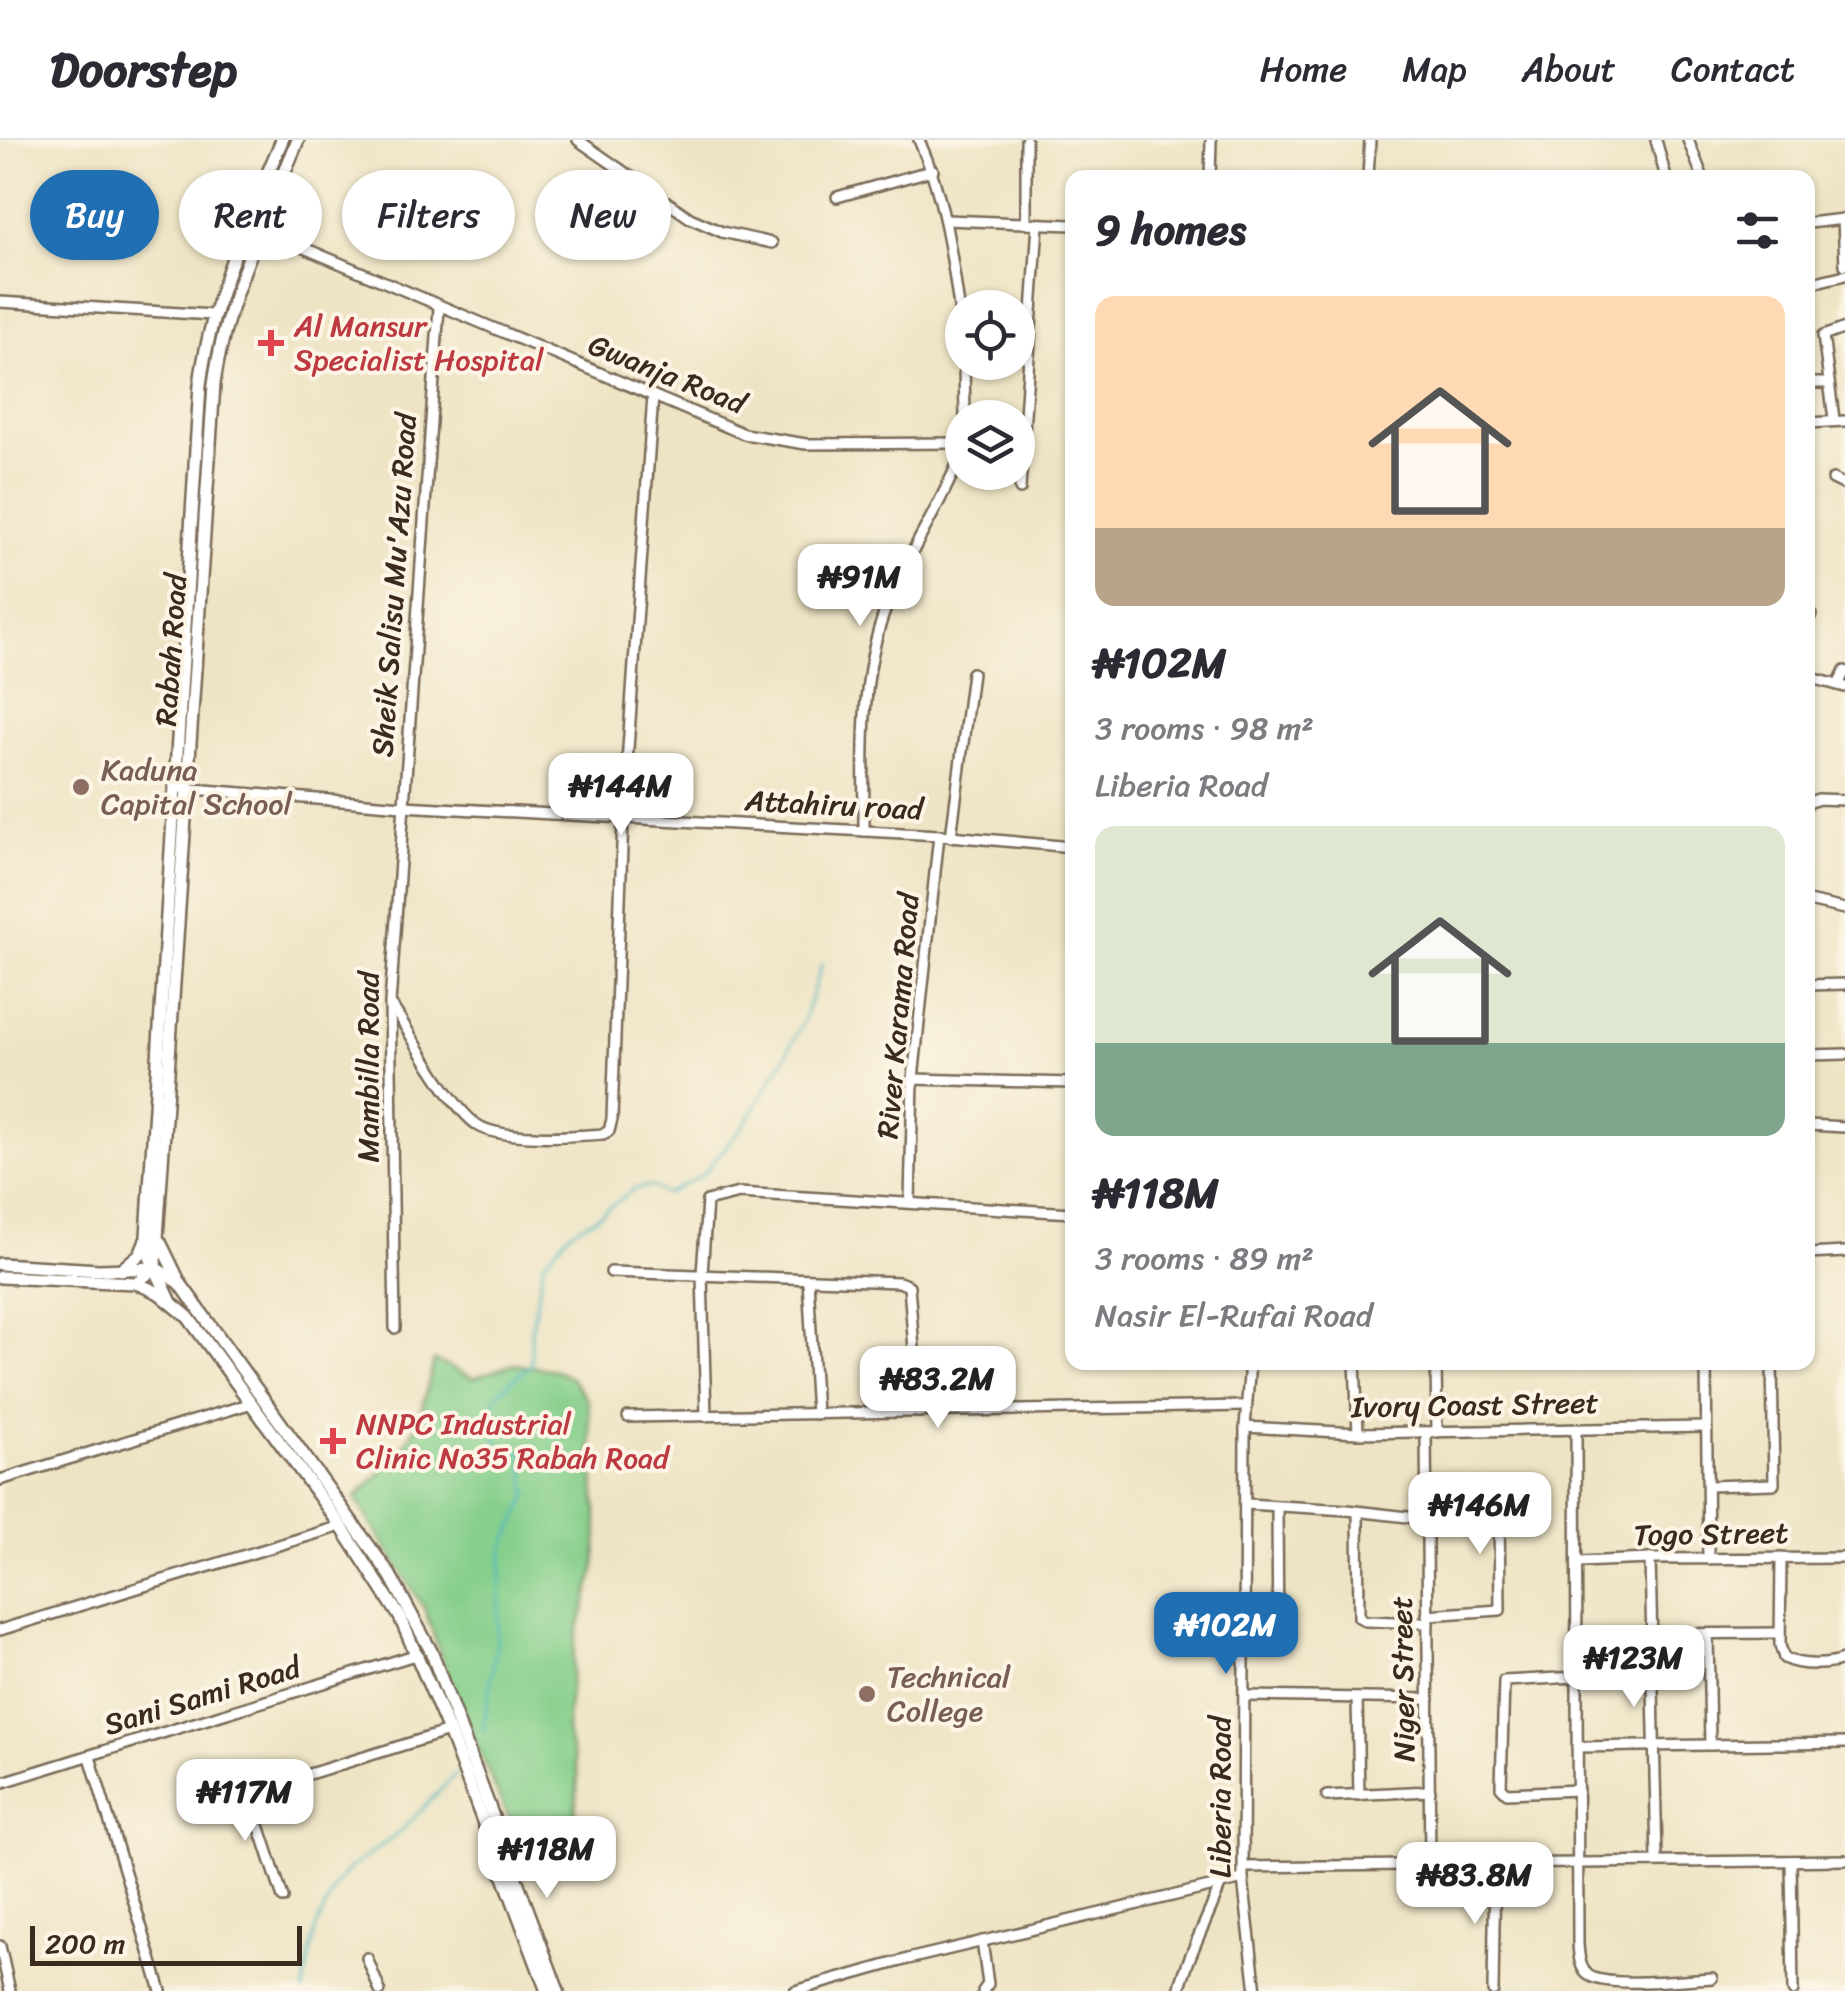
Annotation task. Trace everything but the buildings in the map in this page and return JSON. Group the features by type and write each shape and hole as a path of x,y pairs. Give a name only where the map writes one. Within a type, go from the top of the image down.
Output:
{"main road":[{"name":"Rabah Road","path":"160,1129 174,788 200,385 225,276 282,140"},
{"name":"Rabah Road","path":"285,170 298,140"},
{"name":"Rabah Road","path":"153,1236 214,384 227,316 248,260"},
{"path":"153,1236 155,1268 171,1302"},
{"path":"121,1270 153,1236"},
{"path":"153,1236 180,1283 328,1484 412,1610 432,1652 547,1991"},
{"path":"0,1264 155,1268 180,1283"},
{"path":"136,1283 155,1268"},
{"path":"0,1277 136,1283 160,1293 188,1316 381,1583 418,1654 558,1991"}],"street":[{"path":"578,140 690,218 722,232 772,243"},
{"path":"920,140 933,170 946,220 956,290"},
{"path":"1026,140 1026,224"},
{"path":"1210,170 1212,140"},
{"path":"1368,170 1370,140"},
{"path":"1656,140 1664,170"},
{"path":"1688,140 1700,170"},
{"path":"837,197 933,170"},
{"path":"1815,222 1844,219 1845,266"},
{"path":"946,220 1065,226"},
{"path":"1026,400 1038,224"},
{"name":"Gwanja Road","path":"322,256 744,434 806,444 945,443"},
{"path":"1815,282 1845,276"},
{"path":"0,302 213,316"},
{"name":"Sheik Salisu Mu'Azu Road","path":"402,806 440,308"},
{"path":"1815,422 1840,420 1829,383 1824,336 1845,328"},
{"path":"1815,383 1829,383"},
{"path":"390,1004 460,1110 476,1125 490,1132 555,1137 609,1131 623,819 653,396"},
{"path":"1834,479 1845,484"},
{"path":"864,832 864,736 870,661 890,598 946,490"},
{"path":"1815,679 1842,686 1845,671"},
{"path":"951,836 972,673"},
{"name":"Attahiru road","path":"174,788 402,806 939,835 1065,846"},
{"path":"1815,800 1845,800"},
{"name":"Mambilla Road","path":"395,1328 390,1004 402,806"},
{"name":"River Karama Road","path":"910,1202 913,1078 939,835"},
{"path":"1815,903 1845,909"},
{"path":"1815,985 1845,984"},
{"path":"1815,1055 1845,1054"},
{"path":"913,1078 1065,1083"},
{"path":"1815,1126 1845,1128"},
{"path":"706,1416 702,1274 707,1200 739,1193 1065,1213"},
{"path":"1815,1254 1845,1252"},
{"path":"611,1272 899,1282 909,1286 919,1412"},
{"path":"808,1280 816,1414"},
{"name":"Liberia Road","path":"1249,1370 1245,1427 1244,1879 1256,1991"},
{"path":"1355,1370 1358,1432"},
{"name":"Niger Street","path":"1430,1864 1425,1503 1435,1370"},
{"path":"1706,1370 1708,1558"},
{"path":"1708,1486 1774,1484 1772,1370"},
{"path":"0,1480 252,1403"},
{"path":"628,1417 1246,1406"},
{"name":"Ivory Coast Street","path":"1245,1427 1358,1432 1706,1427"},
{"path":"1576,1429 1581,1966 1590,1977 1607,1982 1712,1978"},
{"path":"1358,1514 1359,1617 1366,1621 1428,1619 1500,1610 1499,1509 1492,1501 1425,1503"},
{"path":"1247,1504 1425,1520"},
{"path":"1245,1649 1278,1648 1277,1507"},
{"path":"0,1630 341,1526"},
{"path":"1650,1558 1657,1860"},
{"name":"Togo Street","path":"1578,1562 1650,1558 1845,1560"},
{"path":"1782,1558 1780,1633 1784,1658 1792,1663 1836,1664 1845,1660"},
{"path":"1650,1634 1780,1633"},
{"path":"1708,1634 1710,1745"},
{"name":"Sani Sami Road","path":"0,1783 418,1654"},
{"path":"1576,1677 1504,1681 1501,1787 1508,1793 1578,1790"},
{"path":"1245,1696 1428,1699"},
{"path":"1356,1698 1358,1795"},
{"path":"282,1898 252,1804 254,1791 449,1730"},
{"path":"1577,1746 1845,1743"},
{"path":"90,1757 161,1991"},
{"path":"1327,1796 1430,1791"},
{"path":"1244,1867 1845,1860"},
{"path":"1791,1861 1792,1991"},
{"path":"1494,1991 1495,1864"},
{"path":"795,1991 822,1988 982,1941 1244,1879"},
{"path":"1179,1991 1184,1968 1206,1925 1221,1883"},
{"path":"982,1941 988,1984 983,1991"},
{"path":"0,1946 10,1991"},
{"path":"367,1958 380,1991"}],"green space":[{"path":"434,1360 473,1378 514,1364 555,1370 571,1378 588,1401 598,1532 595,1569 575,1643 566,1730 578,1775 575,1815 550,1833 519,1828 506,1813 453,1691 424,1608 355,1498 398,1456 418,1423"}],"waterway":[{"path":"483,1731 497,1640 503,1549 528,1495 522,1452 501,1451 487,1415 499,1392 531,1364 531,1331 544,1262 571,1231 634,1189 651,1186 666,1194 702,1175 745,1124 783,1061 804,1019 822,964"},
{"path":"303,1991 315,1931 335,1886 349,1869 399,1833 457,1773"}],"place":[{"name":"Al Mansur Specialist Hospital","path":"271,343"},
{"name":"Kaduna Capital School","path":"81,787"},
{"name":"NNPC Industrial Clinic No35 Rabah Road","path":"333,1441"},
{"name":"Technical College","path":"867,1694"}]}
